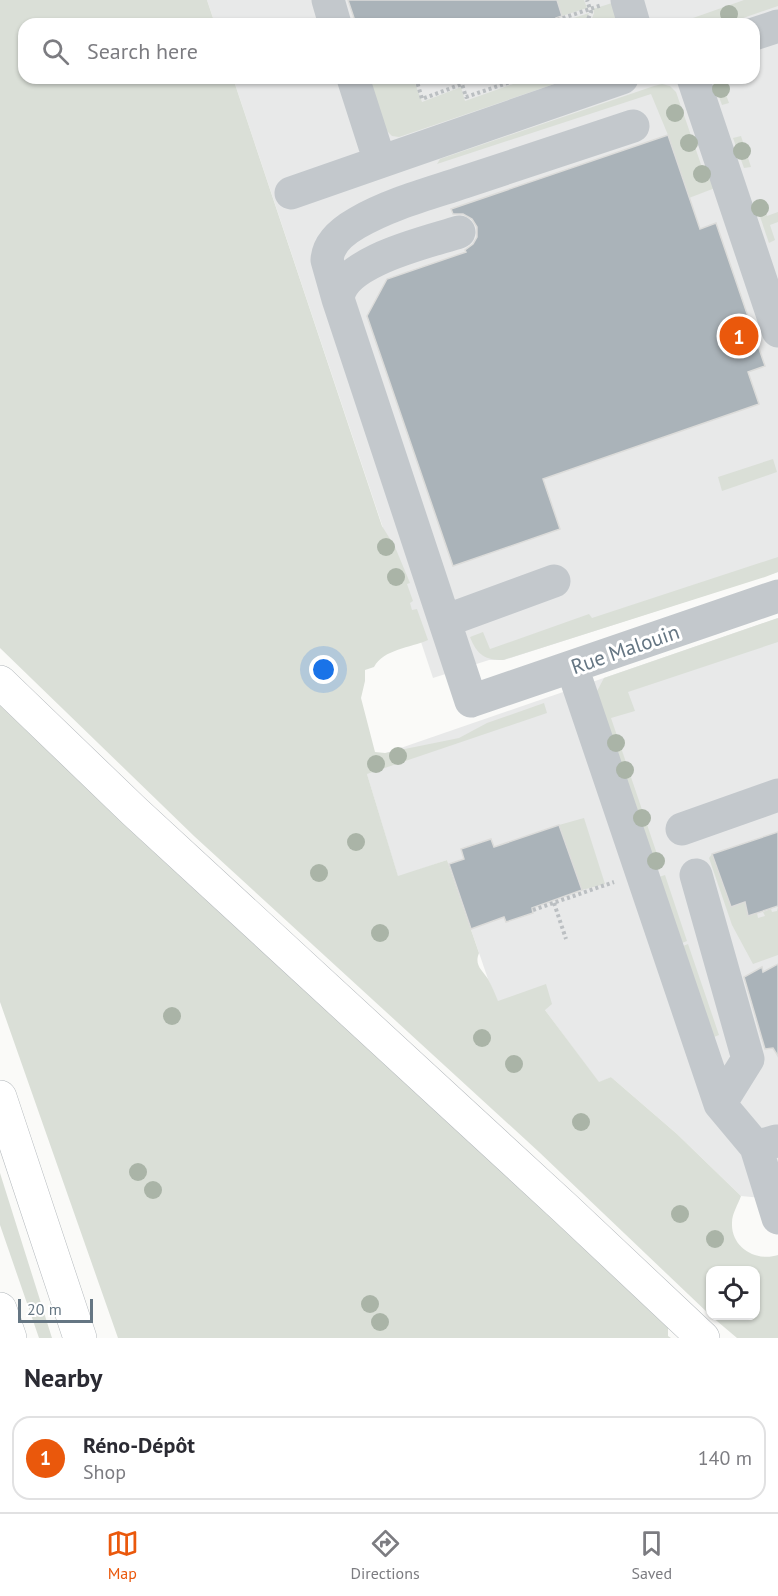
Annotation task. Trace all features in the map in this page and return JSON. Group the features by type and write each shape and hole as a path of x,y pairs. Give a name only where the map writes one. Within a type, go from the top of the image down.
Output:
{"highway":[{"path":"0,682 134,811 703,1338"},
{"path":"0,1097 80,1338"},
{"path":"0,1309 10,1338"}],"street":[{"path":"328,0 333,18"},
{"path":"627,0 632,18"},
{"path":"760,32 778,26"},
{"path":"355,84 380,162"},
{"path":"291,193 605,84"},
{"path":"695,84 778,331"},
{"path":"554,581 445,621 339,299 327,254 343,232 357,223 404,202 633,126"},
{"path":"339,299 339,292 343,285 367,266 390,254 459,232"},
{"name":"Rue Malouin","path":"445,621 471,702 778,596"},
{"path":"572,667 720,1104 767,1144 775,1221"},
{"path":"682,829 778,795"},
{"path":"696,875 747,1059 720,1104"}],"path":[{"path":"587,0 591,12 588,18"},
{"path":"563,18 590,9"},
{"path":"418,84 422,99 462,84 466,97 504,84"},
{"path":"533,910 616,882"},
{"path":"554,903 566,939"}],"shaded area":[{"path":"0,0 207,0 213,18 18,18 18,84 235,84 382,526 395,547 410,583 407,584 413,601 410,603 412,610 417,609 428,640 384,656 374,667 365,670 361,698 375,752 385,753 459,738 487,723 544,703 547,713 367,774 398,876 447,860 479,953 478,964 498,1001 546,984 552,1004 545,1010 599,1082 611,1077 677,1134 741,1196 732,1219 736,1240 754,1255 770,1257 778,1255 778,1338 737,1338 716,1320 760,1320 760,1266 706,1266 706,1311 539,1152 194,836 0,648"},
{"path":"207,0 778,0 778,572 504,660 489,660 433,678 235,84 760,84 760,18 213,18"},
{"path":"557,0 584,0 587,8 562,16"},
{"path":"744,0 778,0 778,6 743,18 693,18"},
{"path":"612,3 616,18 592,18 593,9"},
{"path":"589,13 587,18 574,18"},
{"path":"370,84 415,84 422,102 461,87 465,101 513,84 554,84 399,137 392,136 386,130"},
{"path":"662,84 670,86 676,92 706,179 711,178 715,188 689,198 668,135 651,94 437,164 440,159"},
{"path":"714,84 722,84 729,103 722,105"},
{"path":"741,136 751,167 744,168 733,138"},
{"path":"762,199 767,216 778,212 778,222 770,225 775,240 769,243 755,202"},
{"path":"773,459 777,472 722,491 718,477"},
{"path":"778,557 778,572 765,577 503,660 491,659 482,655 470,637 483,632 490,649 589,614 592,618"},
{"path":"778,618 778,1194 762,1198 741,1196 677,1134 611,1077 599,1083 545,1010 498,1002 447,860 398,877 363,761"},
{"path":"778,618 778,642 628,692 635,711 611,718 657,854 652,856 596,693 604,678"},
{"path":"0,699 668,1323 668,1336 671,1338 118,1338 0,1002"},
{"path":"584,818 605,884 582,890 559,825"},
{"path":"712,854 731,907 745,902 748,916 757,913 758,918 765,916 763,912 771,909 772,912 777,911 778,906 778,955 753,964 732,925 709,858"},
{"path":"665,875 687,941 682,943 659,877"},
{"path":"688,944 719,1035 714,1037 683,946"},
{"path":"0,1173 52,1338 39,1338 0,1225"}],"building":[{"path":"348,0 557,0 562,16 556,18 354,18"},
{"path":"668,135 700,229 716,223 765,366 748,372 759,404 543,479 560,529 453,566 367,316 387,279 466,252 465,250 473,244 477,237 477,227 472,219 463,214 453,214 451,209"},
{"path":"559,825 582,890 532,908 533,913 506,922 504,917 471,929 449,864 464,859 461,849 491,839 494,847"},
{"path":"778,832 778,906 748,916 745,902 731,907 712,854"},
{"path":"778,964 778,1056 773,1048 765,1049 744,977 762,967 763,972"}],"place":[{"name":"Réno-Dépôt","path":"739,336"}]}
